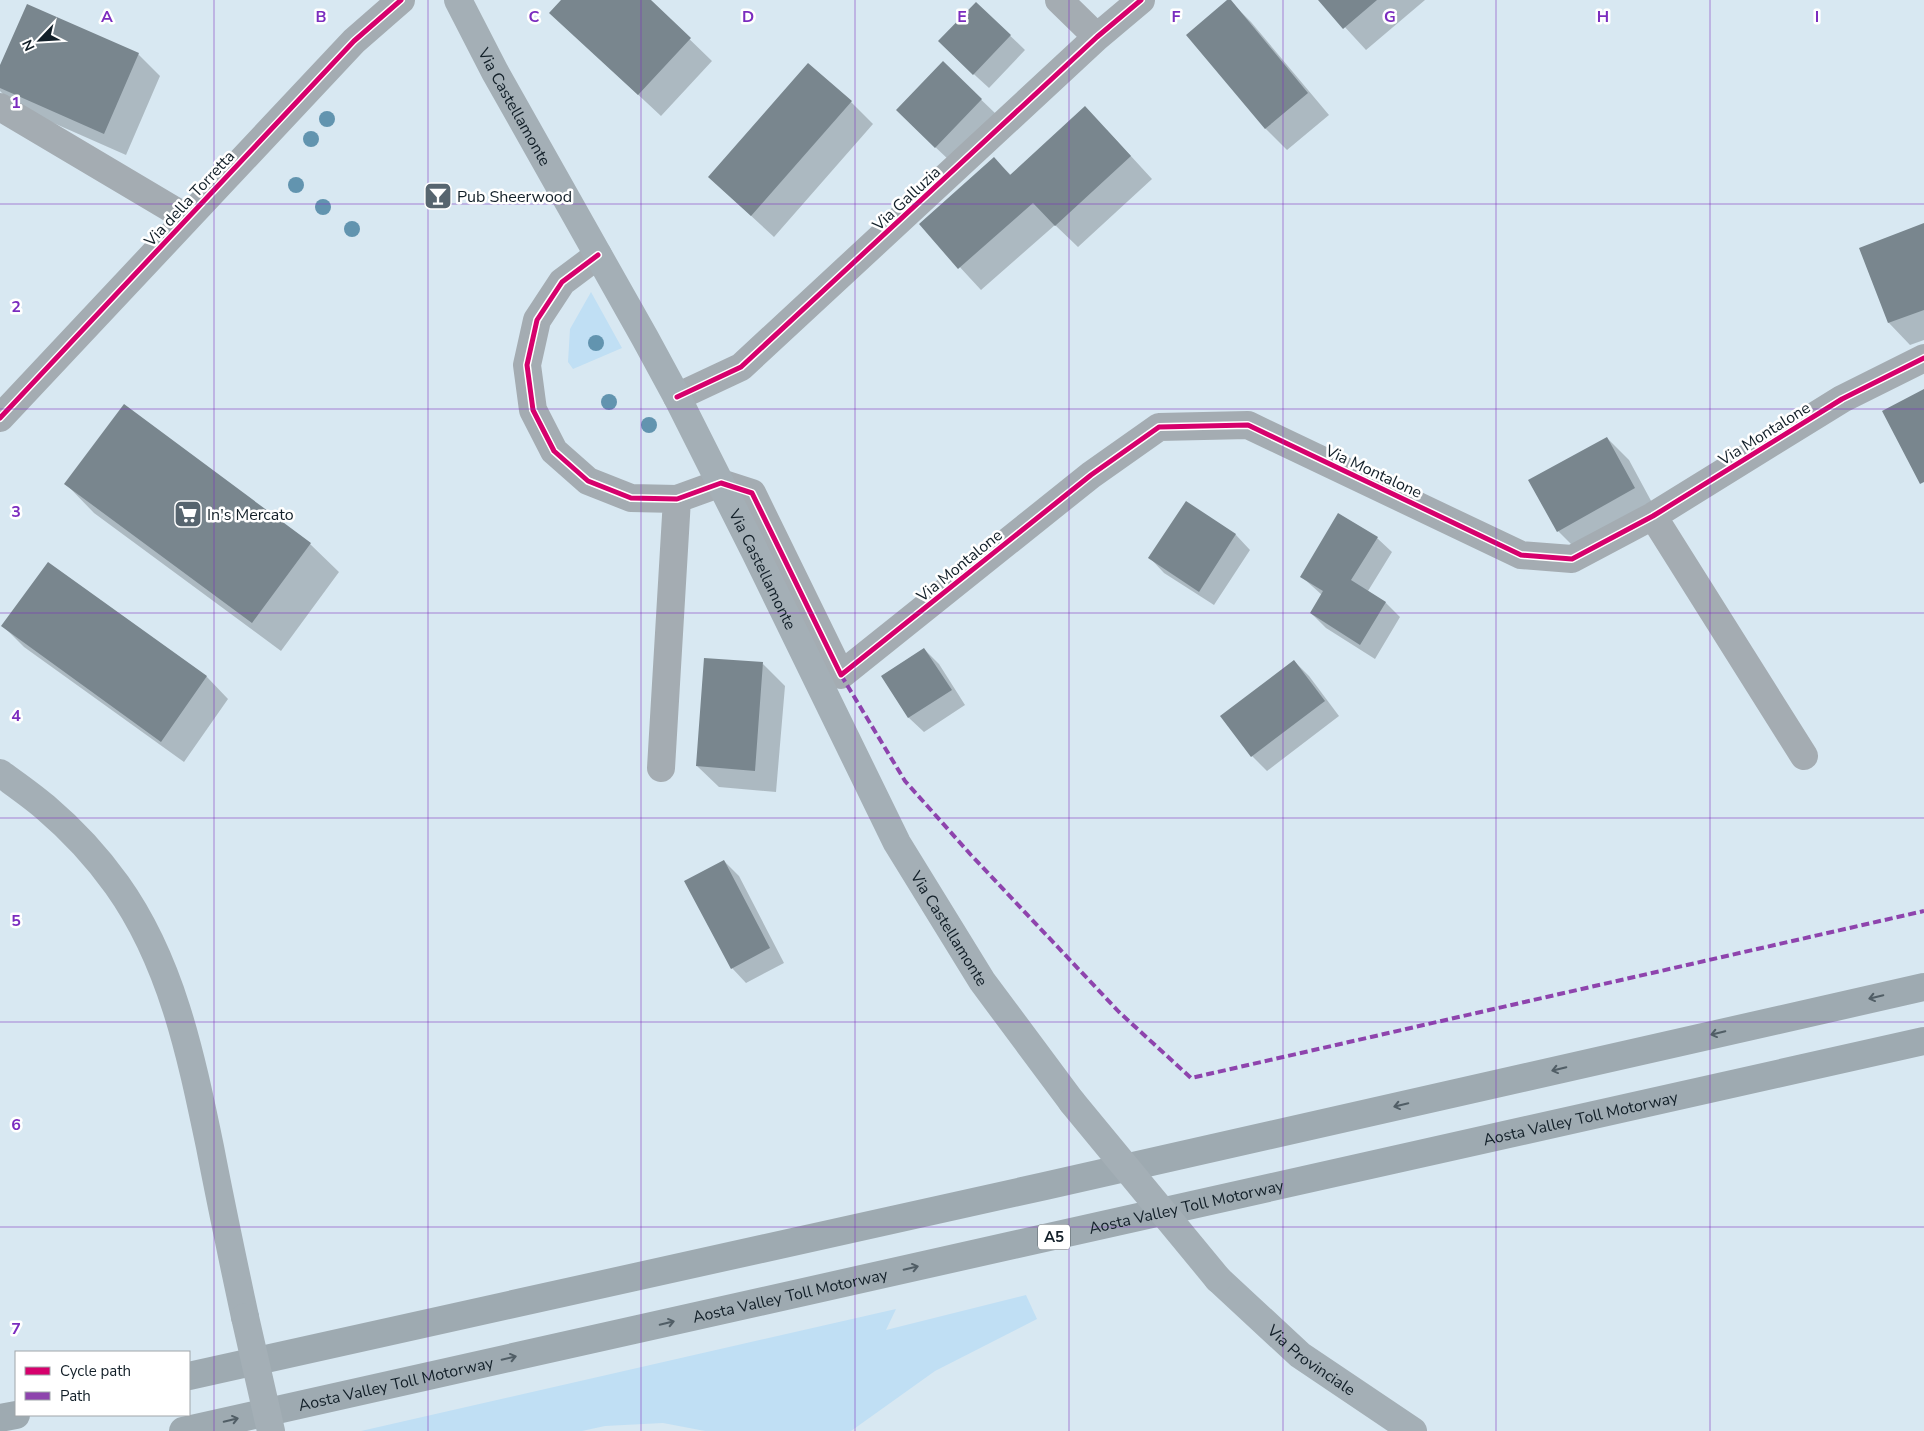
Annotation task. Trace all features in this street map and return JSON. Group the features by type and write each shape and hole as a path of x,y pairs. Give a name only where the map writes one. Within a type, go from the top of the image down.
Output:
{"highway":[{"path":"190,1376 1045,1186 1924,987"},
{"name":"Aosta Valley Toll Motorway","path":"183,1431 1924,1040"},
{"path":"0,1418 15,1415"}],"main road":[{"name":"Via Castellamonte","path":"458,0 495,72 677,397 897,843 982,981 1072,1102 1218,1279"},
{"path":"0,773 46,807 84,845 117,885 149,940 166,980 184,1029 196,1079 245,1318 271,1431"},
{"name":"Via Provinciale","path":"1218,1279 1300,1355 1413,1431"}],"street":[{"name":"Via della Torretta","path":"0,418 354,42 401,0"},
{"path":"1059,0 1097,37"},
{"name":"Via Galluzia","path":"677,397 741,367 1097,37 1141,0"},
{"name":"Via della Torretta","path":"0,107 187,218"},
{"path":"598,255 562,282 537,320 527,365 532,410 554,451 588,481 631,498 677,499 720,483"},
{"name":"Via Montalone","path":"720,483 752,493 841,675 1092,475 1159,428 1248,425 1521,555 1572,559 1653,516 1842,399 1924,358"},
{"path":"661,768 677,499"},
{"path":"1653,516 1804,756"}],"shaded area":[{"path":"591,292 622,348 573,369 568,362 570,329"},
{"path":"1026,1295 1037,1319 935,1371 851,1431 705,1431 663,1423 605,1426 582,1431 361,1431 896,1309 886,1330"}],"building":[{"path":"561,0 651,0 691,38 638,95 549,13"},
{"path":"1227,0 1231,0 1308,93 1265,129 1186,35"},
{"path":"1318,0 1377,0 1343,29"},
{"path":"976,2 1011,35 973,75 938,41"},
{"path":"27,4 139,53 104,134 0,88 0,65"},
{"path":"943,61 982,99 935,148 896,110"},
{"path":"808,63 852,101 751,216 708,177"},
{"path":"1085,106 1131,156 1055,226 1033,203 958,269 919,224 994,157 1010,175"},
{"path":"1924,223 1924,310 1888,323 1859,248"},
{"path":"1924,389 1924,482 1920,484 1882,411"},
{"name":"In's Mercato","path":"124,404 311,543 252,623 64,484"},
{"path":"1607,437 1635,488 1557,532 1528,480"},
{"path":"1186,501 1236,534 1199,592 1148,558"},
{"path":"1338,513 1378,537 1351,580 1386,602 1360,645 1310,613 1323,591 1300,577"},
{"path":"48,562 207,676 161,742 1,626"},
{"path":"924,648 952,690 908,718 881,676"},
{"path":"704,658 763,662 755,771 696,766"},
{"path":"1294,660 1325,701 1251,757 1220,716"},
{"path":"724,860 770,948 731,969 684,881"}],"marked path":[{"path":"841,675 905,781 971,855 1119,1012 1191,1078 1924,911"}],"cycle path":[{"path":"0,418 354,41 401,0"},
{"path":"677,397 741,367 1097,37 1141,0"},
{"path":"598,255 562,282 537,320 527,365 533,410 554,451 588,481 631,498 677,499 721,483 752,493 841,675 1091,475 1159,427 1248,425 1521,555 1572,559 1653,516 1842,399 1924,358"}],"place":[{"name":"Pub Sheerwood","path":"438,196"},
{"name":"In's Mercato","path":"188,514"}]}
